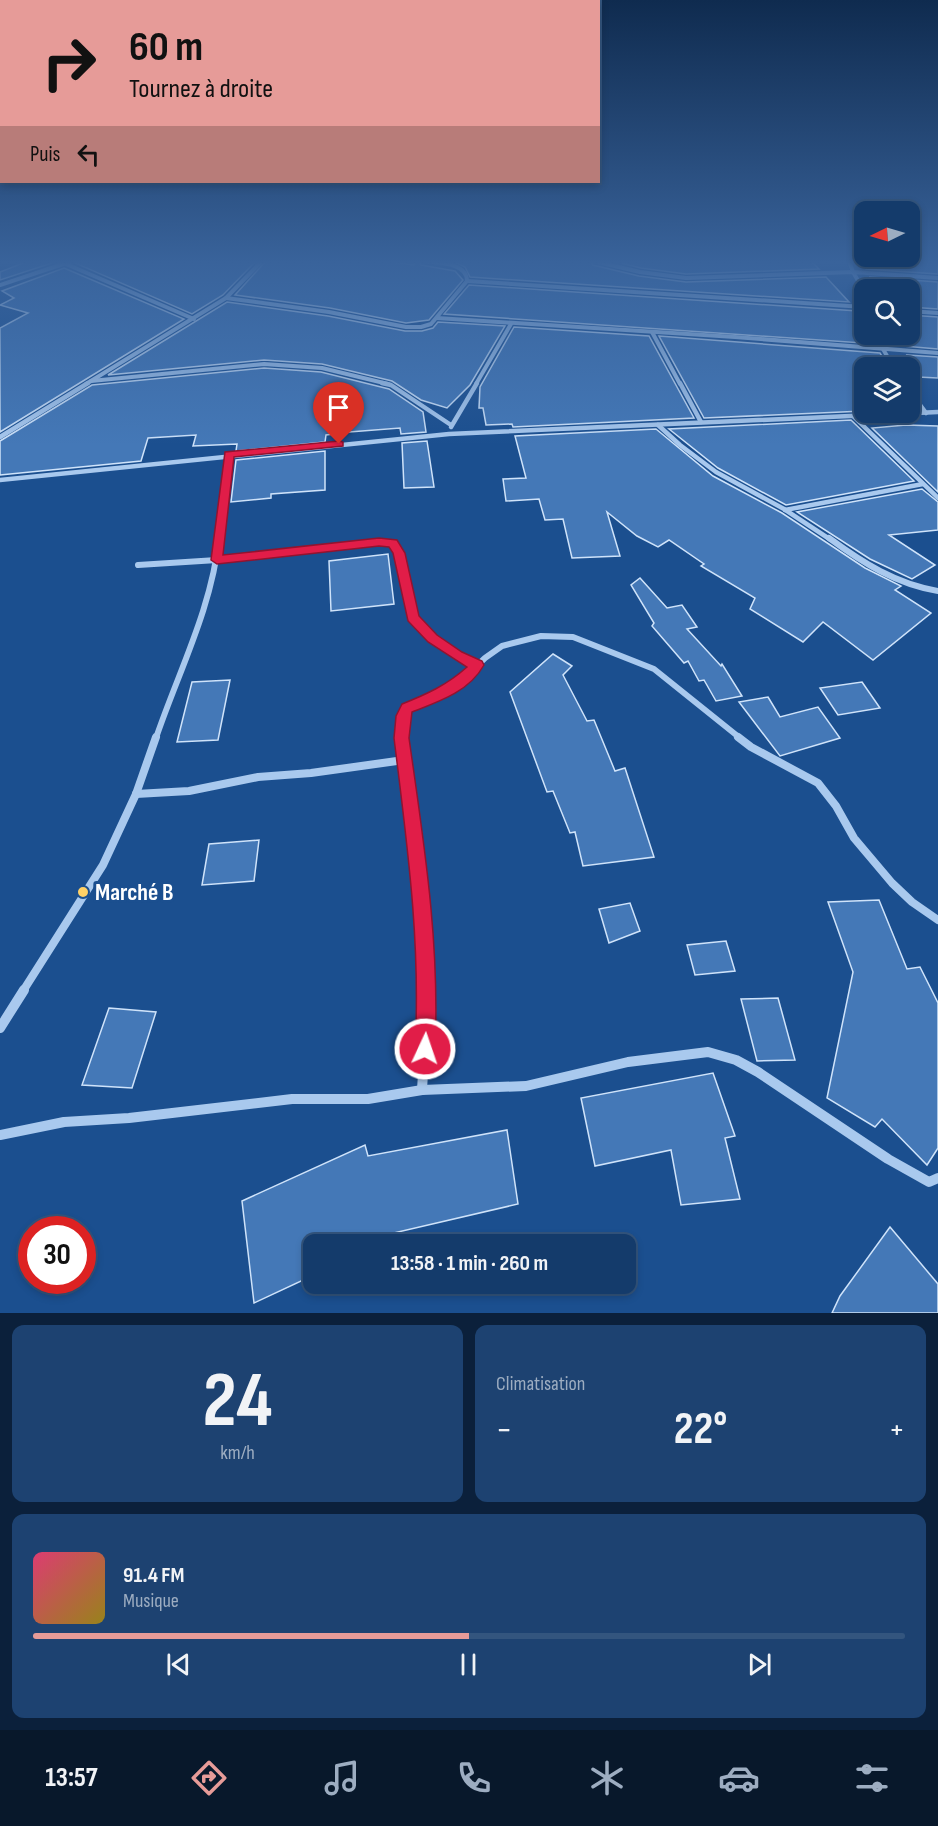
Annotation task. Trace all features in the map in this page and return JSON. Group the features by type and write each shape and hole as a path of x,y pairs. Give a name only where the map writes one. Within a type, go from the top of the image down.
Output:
{"street":[{"path":"0,437 189,322"},
{"path":"382,322 406,327 421,327 433,322"},
{"path":"490,322 938,353"},
{"path":"449,434 451,425 511,324"},
{"path":"652,332 701,422"},
{"path":"882,345 888,357"},
{"path":"91,381 264,364 322,368 391,385 451,425"},
{"path":"920,405 926,413"},
{"path":"0,480 229,454 449,434 938,412"},
{"path":"853,416 938,498"},
{"path":"658,425 675,442 731,481 785,510 844,550 894,579 923,590 938,591"},
{"path":"0,1028 103,866 136,794 162,720 184,668 217,560 229,454"},
{"path":"785,510 923,484"},
{"path":"138,565 217,560 379,542 393,543 399,553 413,618 433,639 457,656 477,665"},
{"path":"422,1090 428,997 424,910 401,738 403,716 407,708 450,689 502,646 541,636 573,638 654,669 751,747 818,783 836,806 854,838 892,883 912,902 938,920"},
{"path":"136,794 189,791 258,777 311,773 404,760"},
{"path":"0,1135 64,1122 129,1118 292,1099 368,1099 422,1090 526,1086 640,1060 708,1052 736,1060 758,1072 888,1159 928,1182 938,1178"}],"building":[{"path":"11,322 179,322 0,432 0,328"},
{"path":"194,322 360,322 405,331 422,331 433,328 438,322 505,326 470,385 447,408 421,400 392,381 322,364 264,360 108,375"},
{"path":"563,322 854,322 854,342"},
{"path":"920,322 938,322 938,349 903,346 920,345"},
{"path":"514,327 649,336 694,418 513,427 512,424 486,425 483,408 479,408 480,387"},
{"path":"659,336 880,353 882,357 854,357 854,411 704,418"},
{"path":"907,355 938,357 938,378 920,377 920,357 908,357"},
{"path":"264,368 321,372 389,389 423,412 426,432 401,434 400,428 349,432 326,435 325,442 236,451 237,444 193,446 196,435 148,438 141,461 0,475 0,441 92,385"},
{"path":"851,420 914,481 786,505 718,468 669,429"},
{"path":"906,425 938,426 938,492 872,428"},
{"path":"656,429 713,476 782,513 865,568 901,586 895,590 931,613 873,660 823,622 803,642 750,609 755,598 701,566 704,564 669,540 658,547 637,536 607,512 620,556 572,558 563,519 545,520 539,499 506,501 503,479 526,478 515,436"},
{"path":"427,441 434,487 404,488 402,443"},
{"path":"325,451 325,490 271,494 271,498 231,502 236,460"},
{"path":"922,489 938,502 938,530 889,535 935,565 912,579 870,559 797,512"},
{"path":"388,554 394,604 331,611 329,561"},
{"path":"640,578 667,608 682,605 697,627 687,629 721,666 722,664 742,696 716,701 704,680 699,681 688,661 684,663 652,626 654,623 631,585"},
{"path":"553,654 572,666 563,675 587,721 594,720 615,771 625,768 654,857 583,866 575,832 570,833 553,791 547,792 510,692"},
{"path":"230,680 218,740 177,742 192,682"},
{"path":"862,682 880,708 838,715 820,688"},
{"path":"768,697 780,717 818,707 840,738 780,756 739,702"},
{"path":"259,840 254,881 202,885 209,844"},
{"path":"879,900 907,969 920,967 938,1003 938,1148 927,1165 882,1119 875,1127 827,1098 853,972 828,902"},
{"path":"630,903 640,931 609,943 599,909"},
{"path":"726,941 735,971 695,975 687,945"},
{"path":"778,998 795,1060 757,1061 741,999"},
{"path":"109,1008 156,1012 132,1088 82,1085"},
{"path":"713,1073 735,1136 725,1138 740,1199 681,1205 671,1150 595,1166 581,1098"},
{"path":"507,1130 518,1204 389,1234 303,1234 303,1280 254,1303 242,1201 365,1145 368,1156"},
{"path":"890,1227 938,1284 938,1313 832,1313 840,1296"}],"place":[{"name":"Marché B","path":"83,892"}],"route":[{"path":"339,444 229,454 217,560 379,542 393,543 399,553 413,618 433,639 457,656 477,665 458,684 442,694 407,708 403,716 401,738 424,910 428,997 425,1049"}]}
